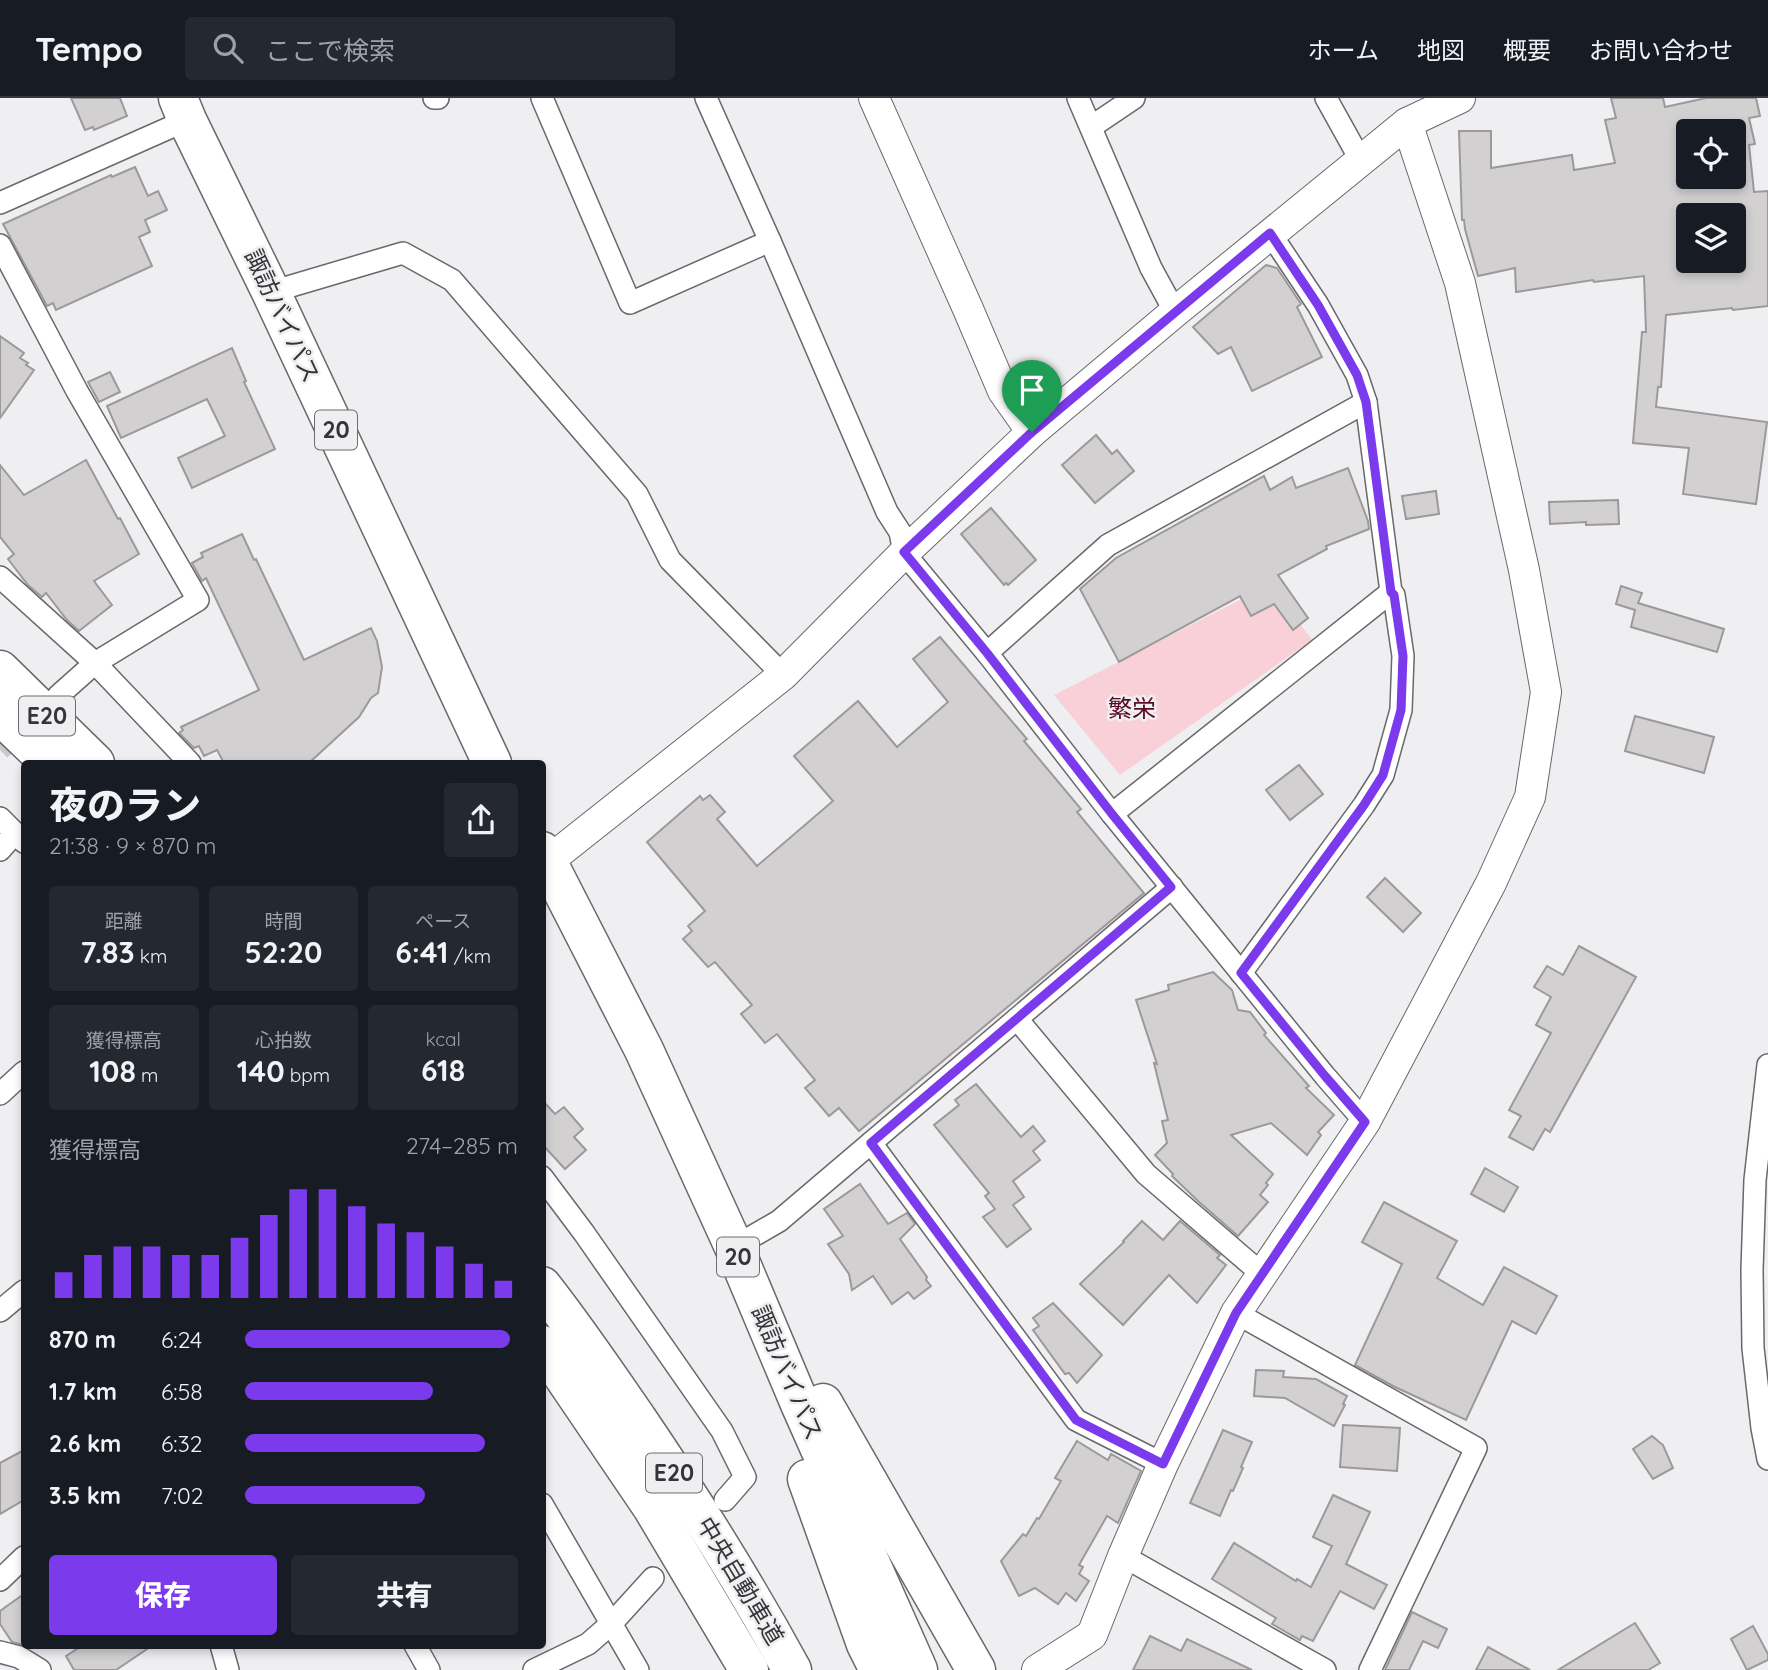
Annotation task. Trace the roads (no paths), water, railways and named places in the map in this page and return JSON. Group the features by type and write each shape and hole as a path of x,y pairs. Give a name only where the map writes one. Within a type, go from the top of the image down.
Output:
{"highway":[{"name":"諏訪バイパス","path":"182,109 491,760"},
{"name":"E20","path":"0,670 91,760"},
{"name":"E20","path":"0,715 47,760"},
{"name":"諏訪バイパス","path":"546,871 643,1050 739,1259 918,1670"},
{"name":"諏訪バイパス","path":"546,873 565,931 719,1251 906,1670"},
{"name":"20","path":"739,1259 753,1273 841,1435 976,1670"},
{"name":"中央自動車道","path":"546,1291 578,1332 684,1487 792,1670"},
{"name":"20","path":"761,1346 761,1359 866,1644 879,1670"},
{"name":"中央自動車道","path":"546,1351 652,1507 749,1670"}],"street":[{"path":"542,98 630,303 770,241"},
{"path":"706,98 887,512 900,532 904,552 1171,887 1365,1122"},
{"path":"874,98 1003,391 1032,432"},
{"path":"1078,98 1151,268 1175,312"},
{"path":"1091,127 1134,98"},
{"path":"1326,98 1361,162"},
{"path":"546,865 783,675 904,552 1032,432 1270,233 1407,123 1460,98"},
{"path":"0,203 182,109"},
{"path":"1037,1670 1092,1635 1163,1464 1236,1313 1365,1122 1491,883 1530,797 1546,692 1524,570 1460,283 1407,123"},
{"path":"1241,973 1383,775 1401,710 1403,656 1394,595 1391,592 1366,402 1357,375 1318,305 1270,233"},
{"path":"0,245 77,391 198,600 95,663 58,696"},
{"path":"271,292 403,253 452,280 636,494 670,560 783,675"},
{"path":"987,653 1108,545 1366,402"},
{"path":"0,577 95,663 187,760"},
{"path":"1112,814 1391,592"},
{"path":"0,850 13,831"},
{"path":"739,1259 779,1221 1171,887"},
{"path":"1017,1018 1146,1174 1262,1274"},
{"path":"1768,1065 1755,1180 1752,1270 1753,1348 1768,1459"},
{"path":"0,1094 21,1075"},
{"path":"871,1143 1076,1420 1163,1464"},
{"path":"546,1182 722,1432 746,1478 724,1500"},
{"path":"0,1311 21,1294"},
{"path":"1236,1313 1476,1448 1370,1670"},
{"path":"546,1511 638,1670"},
{"path":"1123,1556 1325,1670"},
{"path":"0,1580 21,1560"},
{"path":"534,1670 588,1644 612,1623 653,1578"},
{"path":"222,1649 228,1670"},
{"path":"417,1649 429,1670"},
{"path":"0,1652 19,1657 40,1670"}],"tunnel":[{"path":"0,750 25,726"}],"park label":[{"name":"繁栄","path":"1132,709"}]}
